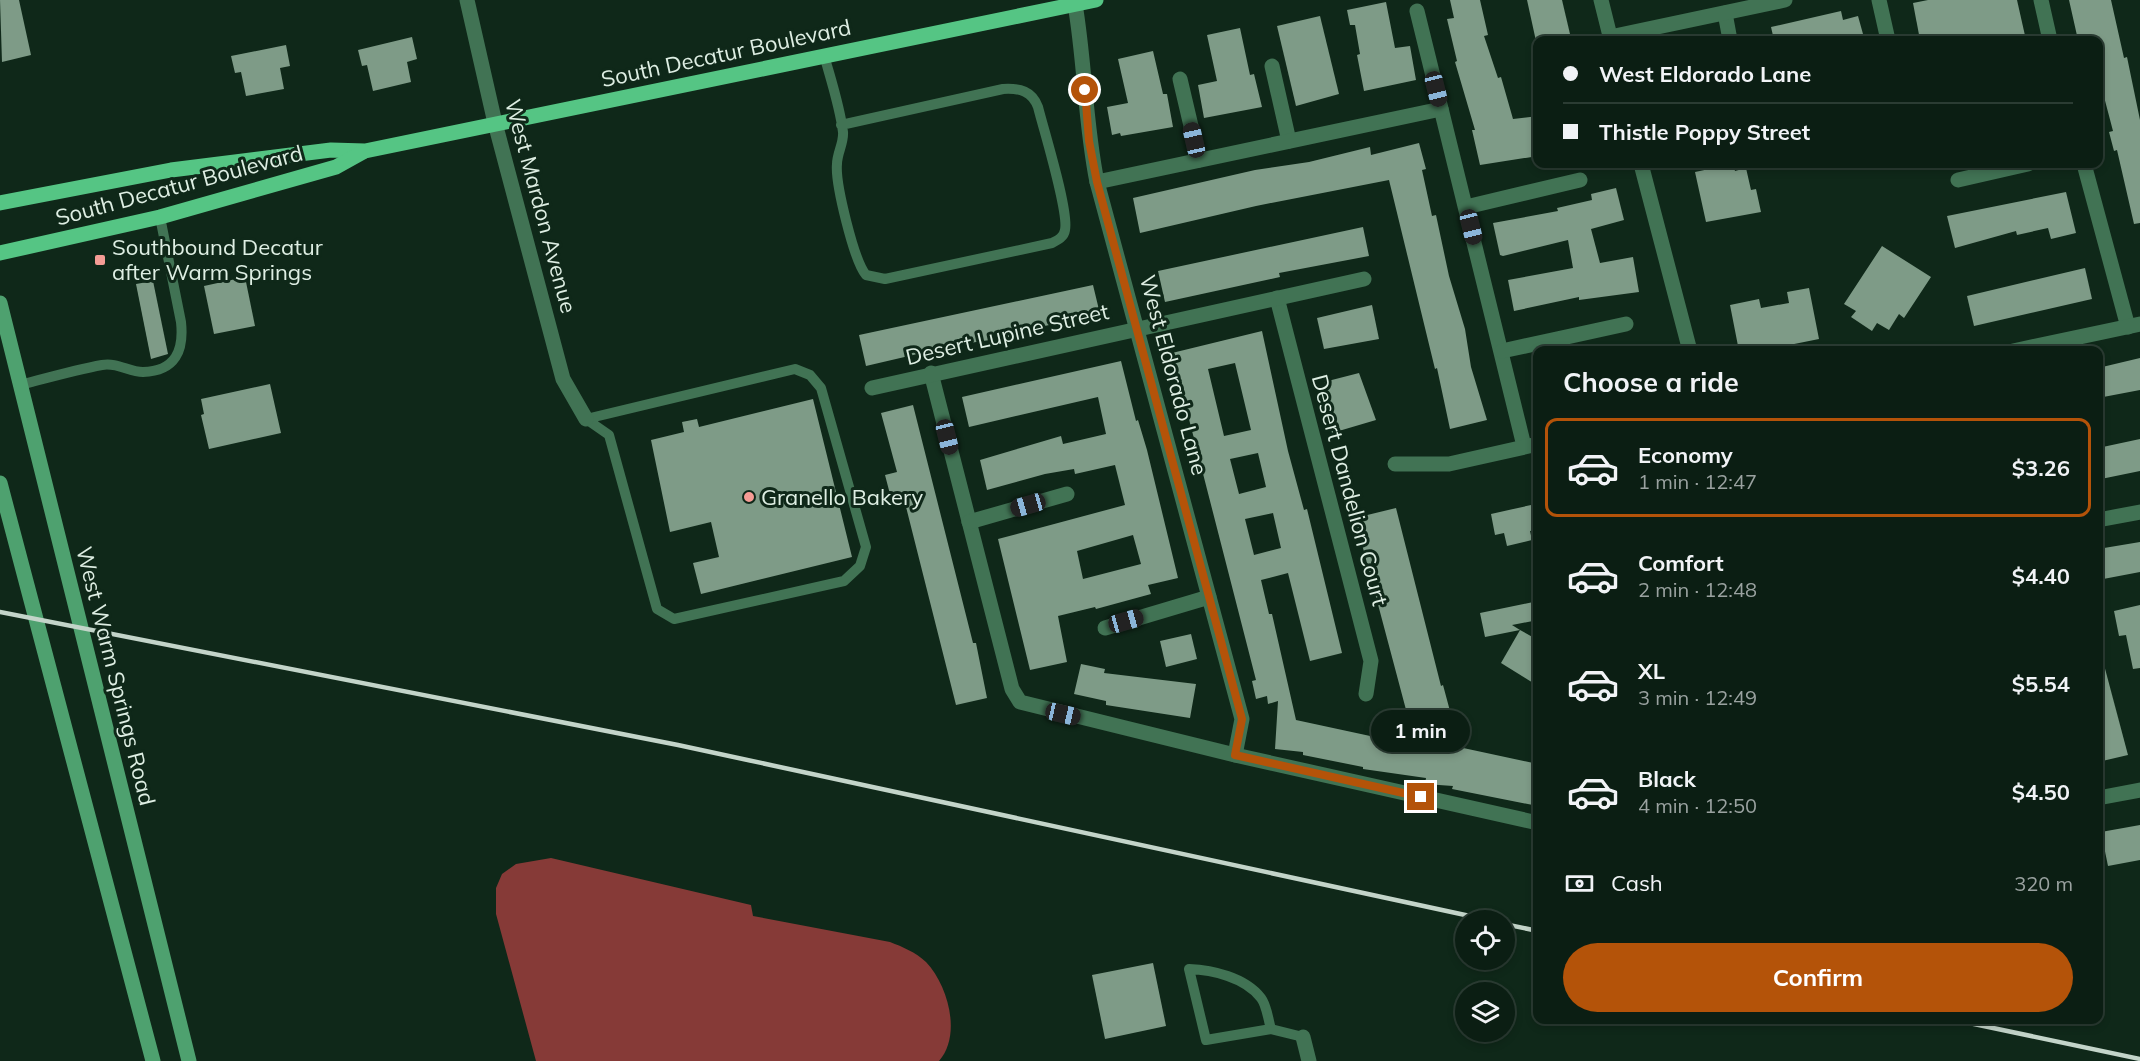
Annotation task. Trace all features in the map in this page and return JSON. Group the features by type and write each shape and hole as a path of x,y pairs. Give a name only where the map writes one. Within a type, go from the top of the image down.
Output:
{"main road":[{"name":"South Decatur Boulevard","path":"0,203 171,170 331,150 366,151 824,55 1040,5 1075,4 1096,0"},
{"name":"South Decatur Boulevard","path":"0,253 160,217 336,167 366,151"},
{"name":"West Warm Springs Road","path":"0,303 189,1061"},
{"path":"0,483 153,1061"}],"street":[{"name":"West Mardon Avenue","path":"467,0 495,123 563,379 586,419"},
{"path":"1601,0 1610,36"},
{"path":"1624,36 1785,0"},
{"path":"1879,0 1887,36"},
{"path":"2041,0 2049,36"},
{"name":"West Eldorado Lane","path":"1075,4 1086,77 1085,104 1089,141 1097,182 1242,719 1235,755"},
{"path":"1395,464 1449,464 1531,445 1502,351 1417,11"},
{"path":"1725,13 1729,36"},
{"path":"1272,66 1289,141"},
{"path":"1180,79 1198,160"},
{"path":"1097,182 1441,109"},
{"path":"1642,168 1689,346"},
{"path":"1958,180 2010,168"},
{"path":"2036,346 2134,325 2085,168"},
{"path":"1466,207 1580,180"},
{"name":"Desert Lupine Street","path":"872,388 1138,327 1364,279"},
{"name":"Desert Dandelion Court","path":"1277,298 1371,661 1366,694"},
{"path":"1502,351 1626,324"},
{"path":"931,373 1012,690 1020,702 1235,755 1533,822"},
{"path":"969,522 1067,494"},
{"path":"2103,519 2140,512"},
{"path":"1105,628 1209,597"},
{"path":"2103,797 2140,790"},
{"path":"1303,1037 1309,1061"}],"lane":[{"path":"824,55 841,125 843,133 837,164 837,178 856,254 866,275 885,279 1053,243 1062,237 1065,231 1064,210 1038,107 1030,94 1020,88 1004,89 841,125"},
{"path":"20,385 104,364 122,365 141,372 175,360 180,352 183,338 160,217"},
{"path":"795,369 810,375 821,388 866,547 860,566 844,581 674,619 657,609 609,435 586,419 795,369"},
{"path":"1271,1029 1261,998 1253,990 1240,981 1208,970 1189,969 1206,1040 1271,1029 1303,1037"}],"shaded area":[{"path":"551,858 751,905 753,916 890,942 904,948 926,962 941,984 951,1024 946,1050 939,1061 536,1061 496,914 496,888 502,874 516,864"}],"building":[{"path":"0,0 19,0 31,55 2,62"},
{"path":"1450,0 1480,0 1488,35 1484,36 1498,78 1501,77 1513,119 1533,117 1533,157 1480,165 1472,130 1475,130 1455,62 1457,61 1447,19 1454,18"},
{"path":"1527,0 1562,0 1570,34 1535,36"},
{"path":"1928,0 2017,0 2025,36 1919,36 1913,3"},
{"path":"2069,0 2111,0 2124,58 2127,57 2140,120 2140,223 2134,224 2117,150 2114,151 2109,132 2113,131 2103,93 2103,36 2077,36"},
{"path":"1386,2 1395,48 1410,46 1416,80 1364,91 1357,55 1360,54 1355,25 1350,25 1347,10"},
{"path":"1841,11 1843,20 1858,16 1863,34 1773,36 1771,27"},
{"path":"1320,16 1339,94 1296,106 1277,26"},
{"path":"1240,28 1250,75 1254,74 1262,107 1204,118 1198,85 1217,81 1207,35"},
{"path":"412,37 417,59 407,62 411,82 373,91 367,65 362,66 358,50"},
{"path":"286,45 290,66 280,68 284,89 246,96 241,72 235,73 231,56"},
{"path":"1153,51 1163,94 1167,94 1173,127 1121,136 1120,133 1112,135 1107,107 1128,103 1118,59"},
{"path":"1419,143 1426,169 1422,170 1432,216 1436,215 1449,276 1465,329 1471,367 1487,420 1450,429 1437,368 1435,369 1389,180 1256,206 1140,233 1133,198 1255,170 1309,162 1370,147 1371,155"},
{"path":"1714,168 1734,168 1735,171 1746,168 1751,190 1756,189 1761,212 1706,222 1695,172"},
{"path":"1616,188 1624,220 1591,229 1600,263 1633,257 1639,292 1579,300 1579,297 1514,311 1508,280 1573,268 1568,240 1503,256 1500,255 1493,223 1558,211 1557,208 1592,200 1591,194"},
{"path":"2066,192 2076,233 2051,239 2048,228 2017,235 2016,231 1955,248 1947,216"},
{"path":"1363,227 1369,256 1279,273 1280,277 1165,302 1158,271"},
{"path":"1882,246 1931,277 1904,318 1899,314 1889,330 1877,323 1872,331 1851,317 1856,311 1844,304"},
{"path":"2085,268 2092,299 1974,326 1967,296"},
{"path":"245,277 255,326 214,334 204,286"},
{"path":"153,281 168,354 151,359 136,284"},
{"path":"1093,285 1100,314 1010,334 1010,337 956,345 866,366 859,335"},
{"path":"1809,288 1819,339 1785,346 1738,346 1730,305 1759,299 1761,308 1789,303 1787,292"},
{"path":"1372,305 1379,339 1324,349 1317,318"},
{"path":"1262,331 1288,451 1304,510 1307,509 1342,653 1310,661 1288,573 1261,580 1269,614 1272,614 1296,720 1398,742 1415,742 1413,736 1454,740 1454,746 1533,763 1533,805 1452,789 1453,786 1425,784 1426,778 1363,769 1363,767 1303,755 1303,752 1275,749 1278,701 1268,704 1267,696 1256,699 1252,681 1256,680 1172,353","holes":["1235,363 1251,430 1224,436 1208,369","1258,453 1266,487 1239,494 1230,459","1273,513 1281,548 1254,555 1245,519"]},
{"path":"2140,358 2140,390 2103,397 2103,367"},
{"path":"1121,361 1136,421 1138,420 1147,450 1178,578 1148,585 1151,594 1096,609 1095,607 1058,616 1067,662 1030,670 998,539 1125,505 1115,465 1075,474 1074,469 1045,474 987,490 980,460 1061,436 1063,444 1106,434 1098,397 969,427 962,397","holes":["1133,535 1141,564 1083,579 1077,551"]},
{"path":"1359,373 1376,420 1332,433 1325,408 1330,407 1324,382"},
{"path":"270,384 281,433 209,449 201,415 204,414 201,399"},
{"name":"Granello Bakery","path":"813,399 852,557 701,594 693,563 719,557 711,522 670,532 651,440 684,432 682,422 697,419 699,427"},
{"path":"913,405 973,643 976,643 987,698 956,705 903,495 891,498 885,475 897,472 881,413"},
{"path":"2140,439 2140,471 2103,479 2103,447"},
{"path":"1531,505 1532,540 1507,546 1504,533 1495,535 1491,514"},
{"path":"1396,508 1441,686 1443,685 1450,711 1409,721 1355,518"},
{"path":"2140,542 2140,572 2103,579 2103,548"},
{"path":"1533,602 1533,621 1512,625 1520,630 1485,637 1480,613"},
{"path":"2140,605 2140,668 2133,669 2126,635 2119,636 2114,611"},
{"path":"1520,630 1533,637 1533,683 1501,663"},
{"path":"1191,634 1197,659 1166,667 1160,641"},
{"path":"2103,661 2128,755 2103,761"},
{"path":"1081,664 1105,669 1104,673 1196,684 1190,718 1106,705 1106,701 1074,694"},
{"path":"2140,825 2140,860 2108,866 2103,832"},
{"path":"1153,963 1166,1026 1105,1039 1092,975"}],"railway":[{"path":"0,612 678,745 1455,913"},
{"path":"1515,926 1533,930"},
{"path":"1974,1024 2140,1059"}],"place":[{"name":"Southbound Decatur after Warm Springs","path":"100,260"},
{"name":"Granello Bakery","path":"749,497"}],"route":[{"path":"1085,90 1089,141 1097,182 1242,719 1235,755 1421,797"}]}
